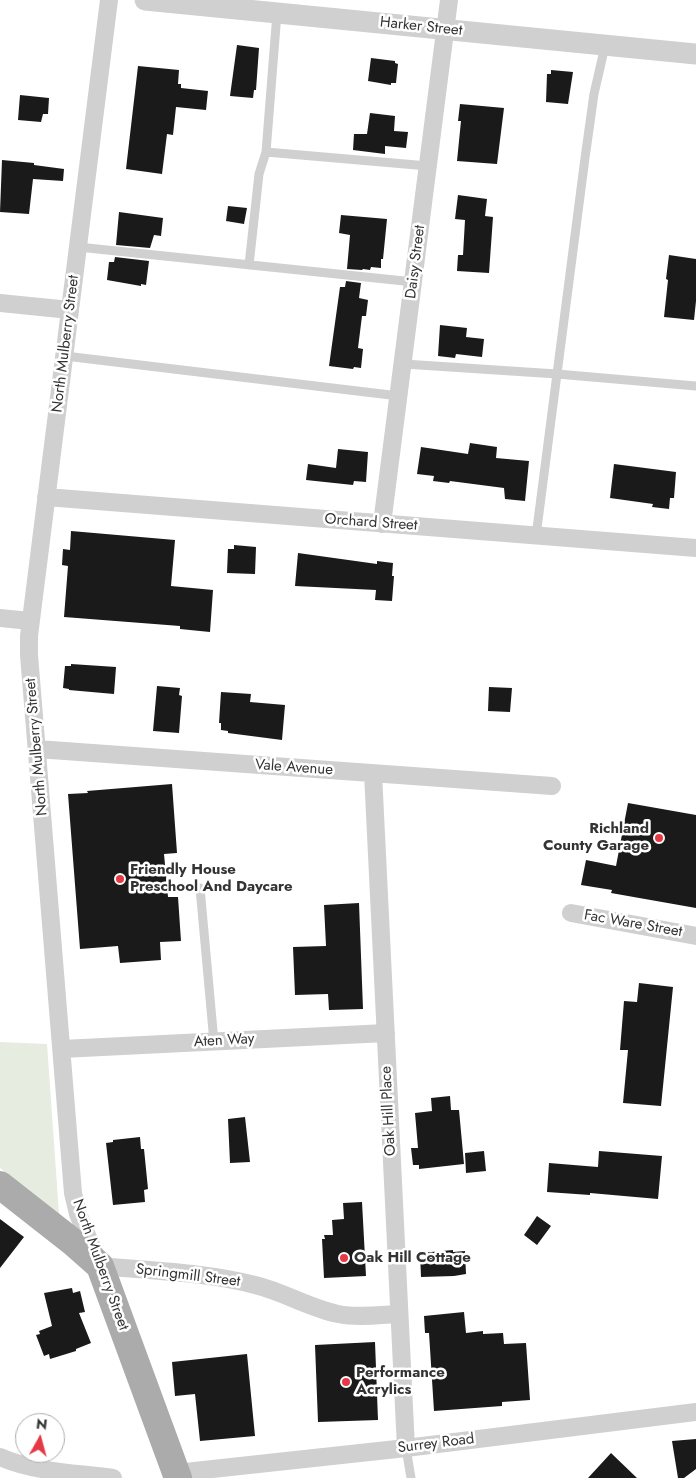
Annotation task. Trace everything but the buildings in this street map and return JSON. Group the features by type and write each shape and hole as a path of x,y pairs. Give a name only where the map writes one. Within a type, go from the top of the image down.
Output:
{"main road":[{"path":"0,1185 74,1243 100,1266"},
{"name":"North Mulberry Street","path":"100,1266 177,1475"}],"street":[{"name":"North Mulberry Street","path":"100,1266 78,1214 73,1192 29,655 30,621 109,0"},
{"name":"Harker Street","path":"146,0 696,54"},
{"name":"Daisy Street","path":"382,524 404,364 449,0"},
{"path":"0,303 70,310"},
{"name":"Orchard Street","path":"46,498 696,548"},
{"path":"0,618 30,621"},
{"name":"Vale Avenue","path":"37,749 552,786"},
{"name":"Oak Hill Place","path":"373,774 406,1448"},
{"name":"Fac Ware Street","path":"570,913 696,936"},
{"name":"Aten Way","path":"62,1049 386,1034"},
{"name":"Springmill Street","path":"100,1266 235,1280 279,1292 338,1314 357,1316 399,1314"},
{"name":"Surrey Road","path":"177,1475 696,1412"},
{"path":"0,1457 32,1467 113,1478"}],"lane":[{"path":"249,265 259,174 266,152 277,13"},
{"path":"536,536 584,158 594,94 605,45"},
{"path":"266,152 428,166"},
{"path":"78,247 414,282"},
{"path":"65,356 399,396"},
{"path":"404,364 557,374 696,386"},
{"path":"200,888 214,1042"},
{"path":"406,1448 411,1478"}],"shaded area":[{"path":"0,1042 47,1044 59,1214 0,1168"}],"place":[{"name":"Richland County Garage","path":"659,838"},
{"name":"Friendly House Preschool And Daycare","path":"120,879"},
{"name":"Oak Hill Cottage","path":"344,1258"},
{"name":"Performance Acrylics","path":"346,1382"}]}
